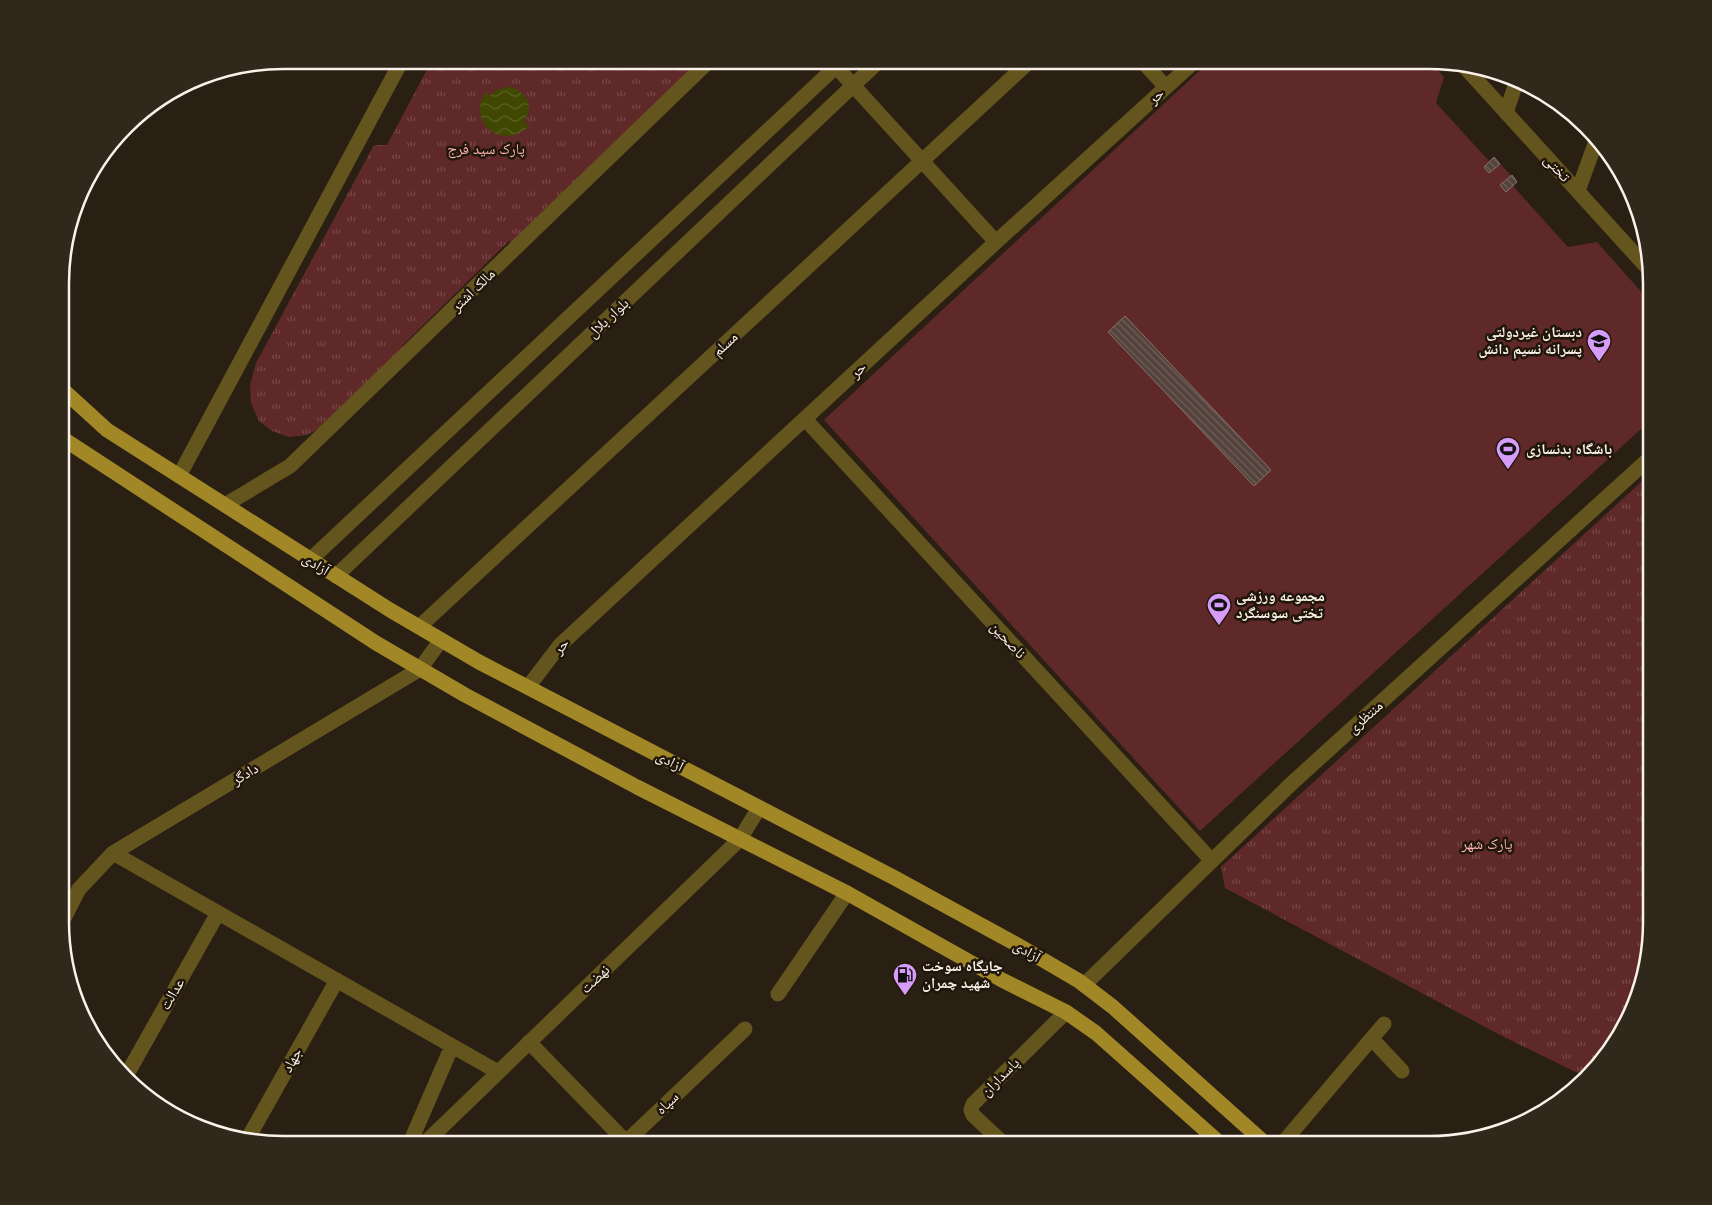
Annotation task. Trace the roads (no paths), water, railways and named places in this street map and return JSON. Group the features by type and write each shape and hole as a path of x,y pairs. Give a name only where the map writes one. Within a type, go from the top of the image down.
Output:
{"main road":[{"name":"آزادی","path":"69,395 107,430 418,627 528,687 902,881 1014,943 1084,985 1113,1007 1257,1136"},
{"path":"69,443 368,637 465,695 740,839 847,892 1002,980 1066,1012 1096,1033 1212,1136"}],"street":[{"path":"179,476 397,69"},
{"name":"مالک اشتر","path":"225,505 290,466 701,69"},
{"name":"بلوار بلال","path":"310,560 830,69"},
{"path":"842,69 853,86 996,242"},
{"name":"بلوار بلال","path":"336,576 871,69"},
{"name":"مسلم","path":"418,627 1021,69"},
{"path":"1149,69 1166,87"},
{"name":"حر","path":"528,687 560,645 1186,69"},
{"name":"تختی","path":"1470,73 1642,260"},
{"path":"1506,113 1515,87"},
{"path":"1578,191 1594,146"},
{"name":"ناصحین","path":"805,419 1212,861"},
{"name":"منتظری","path":"1084,985 1291,784 1643,464"},
{"name":"دادگر","path":"69,908 79,889 113,853 420,668 441,640"},
{"name":"نهضت","path":"432,1136 740,839 760,808"},
{"path":"113,853 498,1072"},
{"path":"778,994 847,892"},
{"name":"عدالت","path":"129,1071 218,913"},
{"name":"جهاد","path":"251,1133 337,980"},
{"name":"پاسداران","path":"995,1136 973,1116 971,1110 973,1104 1066,1012"},
{"path":"1289,1136 1384,1024"},
{"name":"سپاه","path":"635,1136 745,1029"},
{"path":"1372,1039 1402,1071"},
{"name":"سپاه","path":"529,1042 619,1136"},
{"path":"413,1136 452,1046"}],"water":[{"path":"511,87 522,93 528,101 529,110 524,122 529,126 519,133 509,136 499,135 490,130 484,123 481,114 481,104 485,92 490,96 499,89"}],"place":[{"name":"دبستان غیردولتی پسرانه نسیم دانش","path":"1599,362"},
{"name":"باشگاه بدنسازی","path":"1508,470"},
{"name":"مجموعه ورزشی تختی سوسنگرد","path":"1219,626"},
{"name":"جایگاه سوخت شهید چمران","path":"905,996"}],"park label":[{"name":"پارک سید فرج","path":"486,149"},
{"name":"پارک شهر","path":"1487,844"}]}
